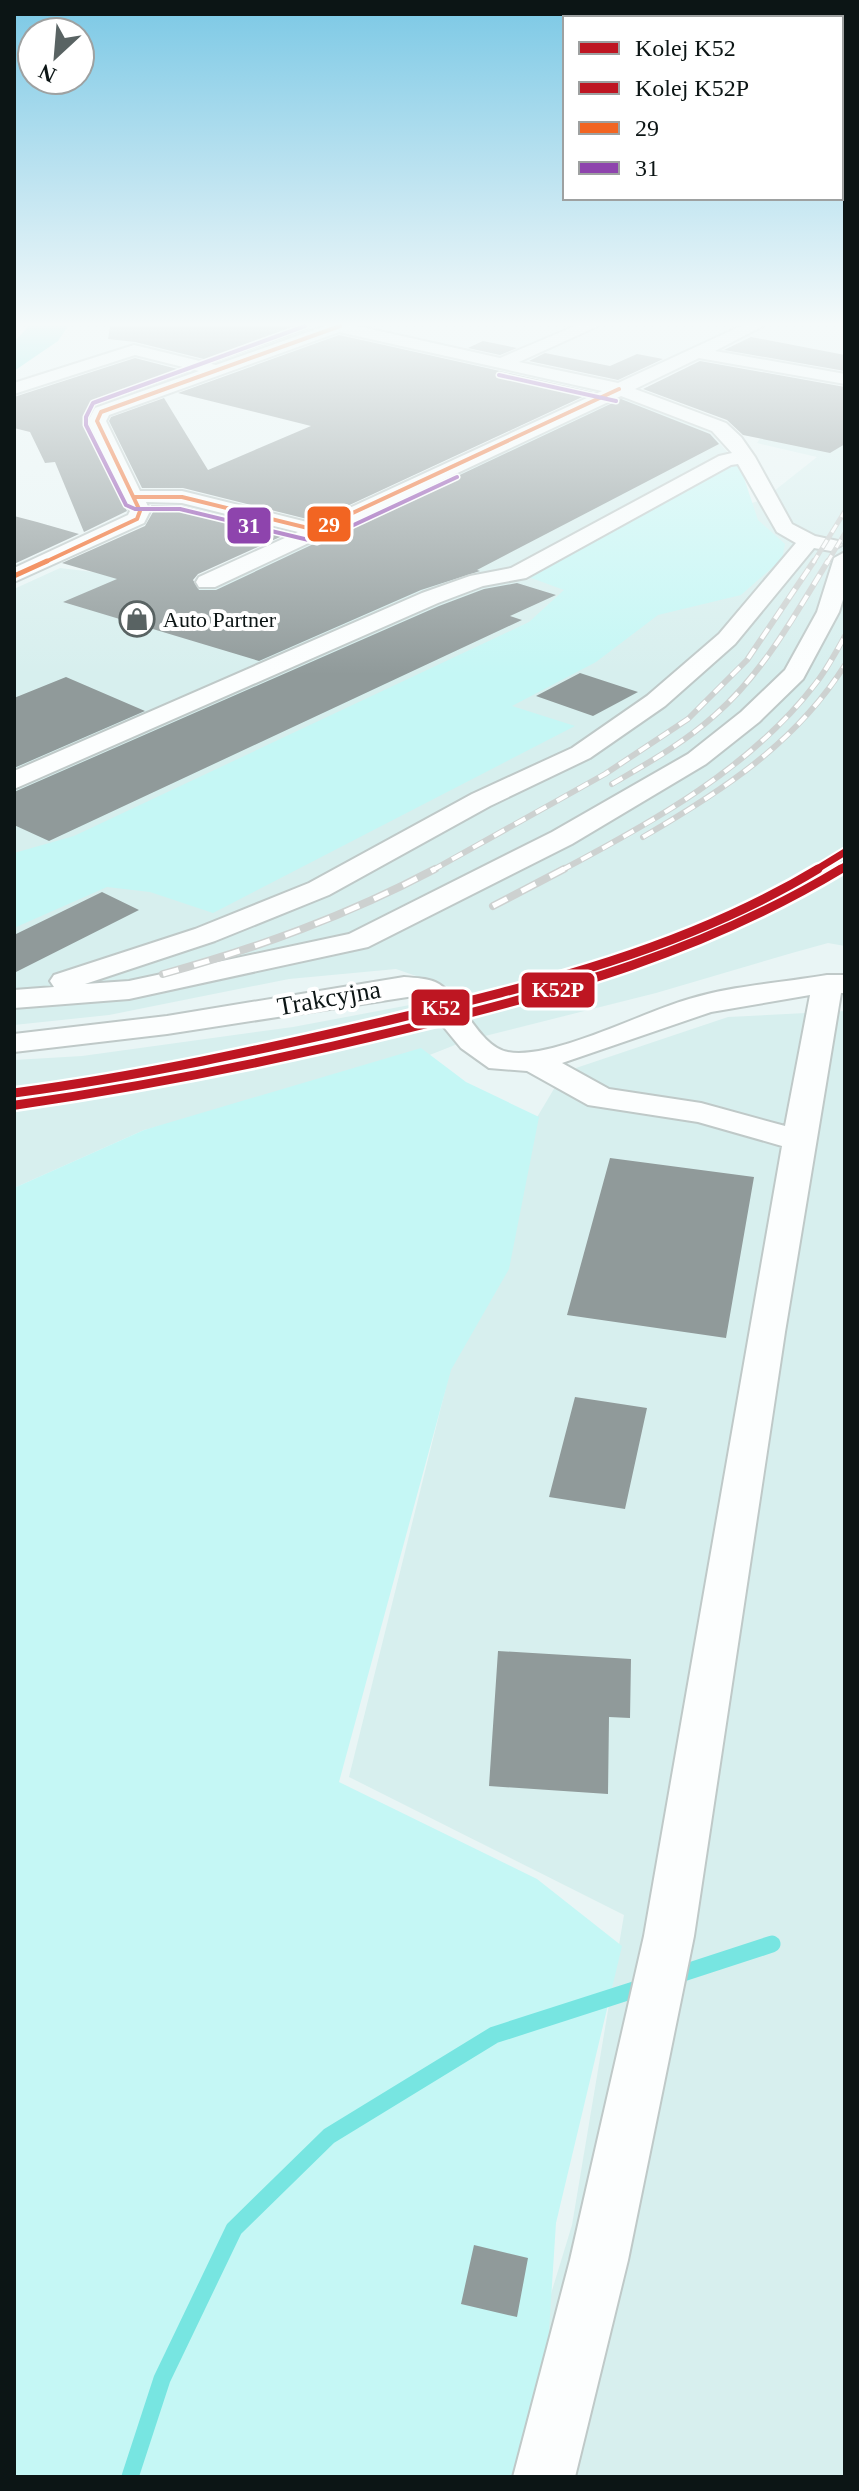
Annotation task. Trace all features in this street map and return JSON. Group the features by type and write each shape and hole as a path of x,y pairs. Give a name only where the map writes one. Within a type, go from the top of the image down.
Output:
{"street":[{"path":"14,576 137,519 140,511 135,497 109,442"},
{"path":"207,582 505,442"},
{"path":"735,442 766,493 777,521 784,528 809,541 845,547"},
{"path":"14,781 430,598 478,581 518,573 726,460 745,457"},
{"path":"135,497 182,497 316,530"},
{"path":"14,999 205,935 319,889 481,800 581,753 656,701 727,639 809,541"},
{"path":"14,999 135,988 358,941 562,838 697,759 750,717 795,674 828,612 845,558"},
{"path":"544,2477 599,2260 652,2023 669,1936 766,1332 800,1141 836,984"},
{"name":"Trakcyjna","path":"14,1058 29,1042 156,1026 386,988 420,987 431,992 486,1054 500,1061 534,1061 699,1005 800,985 836,984"},
{"path":"135,988 156,1026"},
{"path":"534,1061 600,1098 701,1113 800,1141"}],"shaded area":[{"path":"519,442 719,442 729,454 711,459 530,561 722,513 764,499 817,457 758,442 845,442 845,946 828,943 656,993 465,1041 412,1062 144,1130 14,1188 14,1060 82,1056 293,1027 468,994 396,969 289,979 109,1015 14,1025 14,589 60,568 210,586"},
{"path":"739,463 758,520 785,544 782,559 741,595 658,615 596,662 512,706 575,726 213,913 150,892 107,887 14,928 14,853 74,836 529,622 564,590 526,576 631,522 724,465"},
{"path":"845,1011 845,2477 495,2477 572,2225 624,1915 349,1777 496,1186 564,1072 728,1017"},
{"path":"421,1048 466,1082 539,1117 509,1269 451,1370 339,1782 537,1879 622,1946 556,2223 543,2423 520,2477 14,2477 14,1188 144,1130"}],"building":[{"path":"35,442 95,442 127,511 84,532 55,462 45,463"},
{"path":"119,442 191,442 208,470 273,442 485,442 315,521 183,488 142,488"},
{"path":"529,442 719,444 477,570 480,571 421,590 259,661 63,602 117,579 62,563 145,526 153,512 151,505 182,506 289,533 198,574 193,580 199,590 216,590"},
{"path":"778,442 845,442 830,453"},
{"path":"14,516 37,522 79,534 14,564"},
{"path":"517,583 556,595 510,616 522,620 49,841 14,825 14,792 439,606 484,589"},
{"path":"580,673 638,692 593,716 536,696"},
{"path":"66,677 145,711 14,768 14,698"},
{"path":"102,892 139,910 14,973 14,935"},
{"path":"610,1158 754,1177 726,1338 567,1315"},
{"path":"575,1397 647,1408 625,1509 549,1497"},
{"path":"498,1651 631,1659 630,1718 609,1717 608,1794 489,1786"},
{"path":"474,2245 528,2258 517,2317 461,2304"}],"waterway":[{"path":"674,1976 772,1944"},
{"path":"130,2477 162,2379 234,2229 329,2136 494,2035 643,1987"}],"railway":[{"path":"813,563 845,511"},
{"path":"827,563 845,533"},
{"path":"432,871 605,774 688,719 747,660 814,561"},
{"path":"612,784 691,735 732,699 777,642 828,561"},
{"path":"560,871 665,812 731,767 790,713 820,678 845,636"},
{"path":"643,837 701,802 780,742 825,693 845,665"},
{"path":"493,906 564,869"},
{"path":"163,974 302,929 432,871"}],"rail line":[{"name":"K52","path":"14,1093 155,1071 248,1052 450,1006 568,975 681,937 736,913 791,885 845,852"},
{"name":"K52P","path":"16,1105 255,1063 456,1017 572,986 685,948 740,924 845,866"}],"transit line":[{"name":"31","path":"95,442 126,505 135,509 180,509 317,542 457,477"},
{"name":"29","path":"14,576 137,519 140,511 107,442"},
{"name":"29","path":"135,497 182,497 316,530 505,442"}],"place":[{"name":"Auto Partner","path":"137,619"}]}
